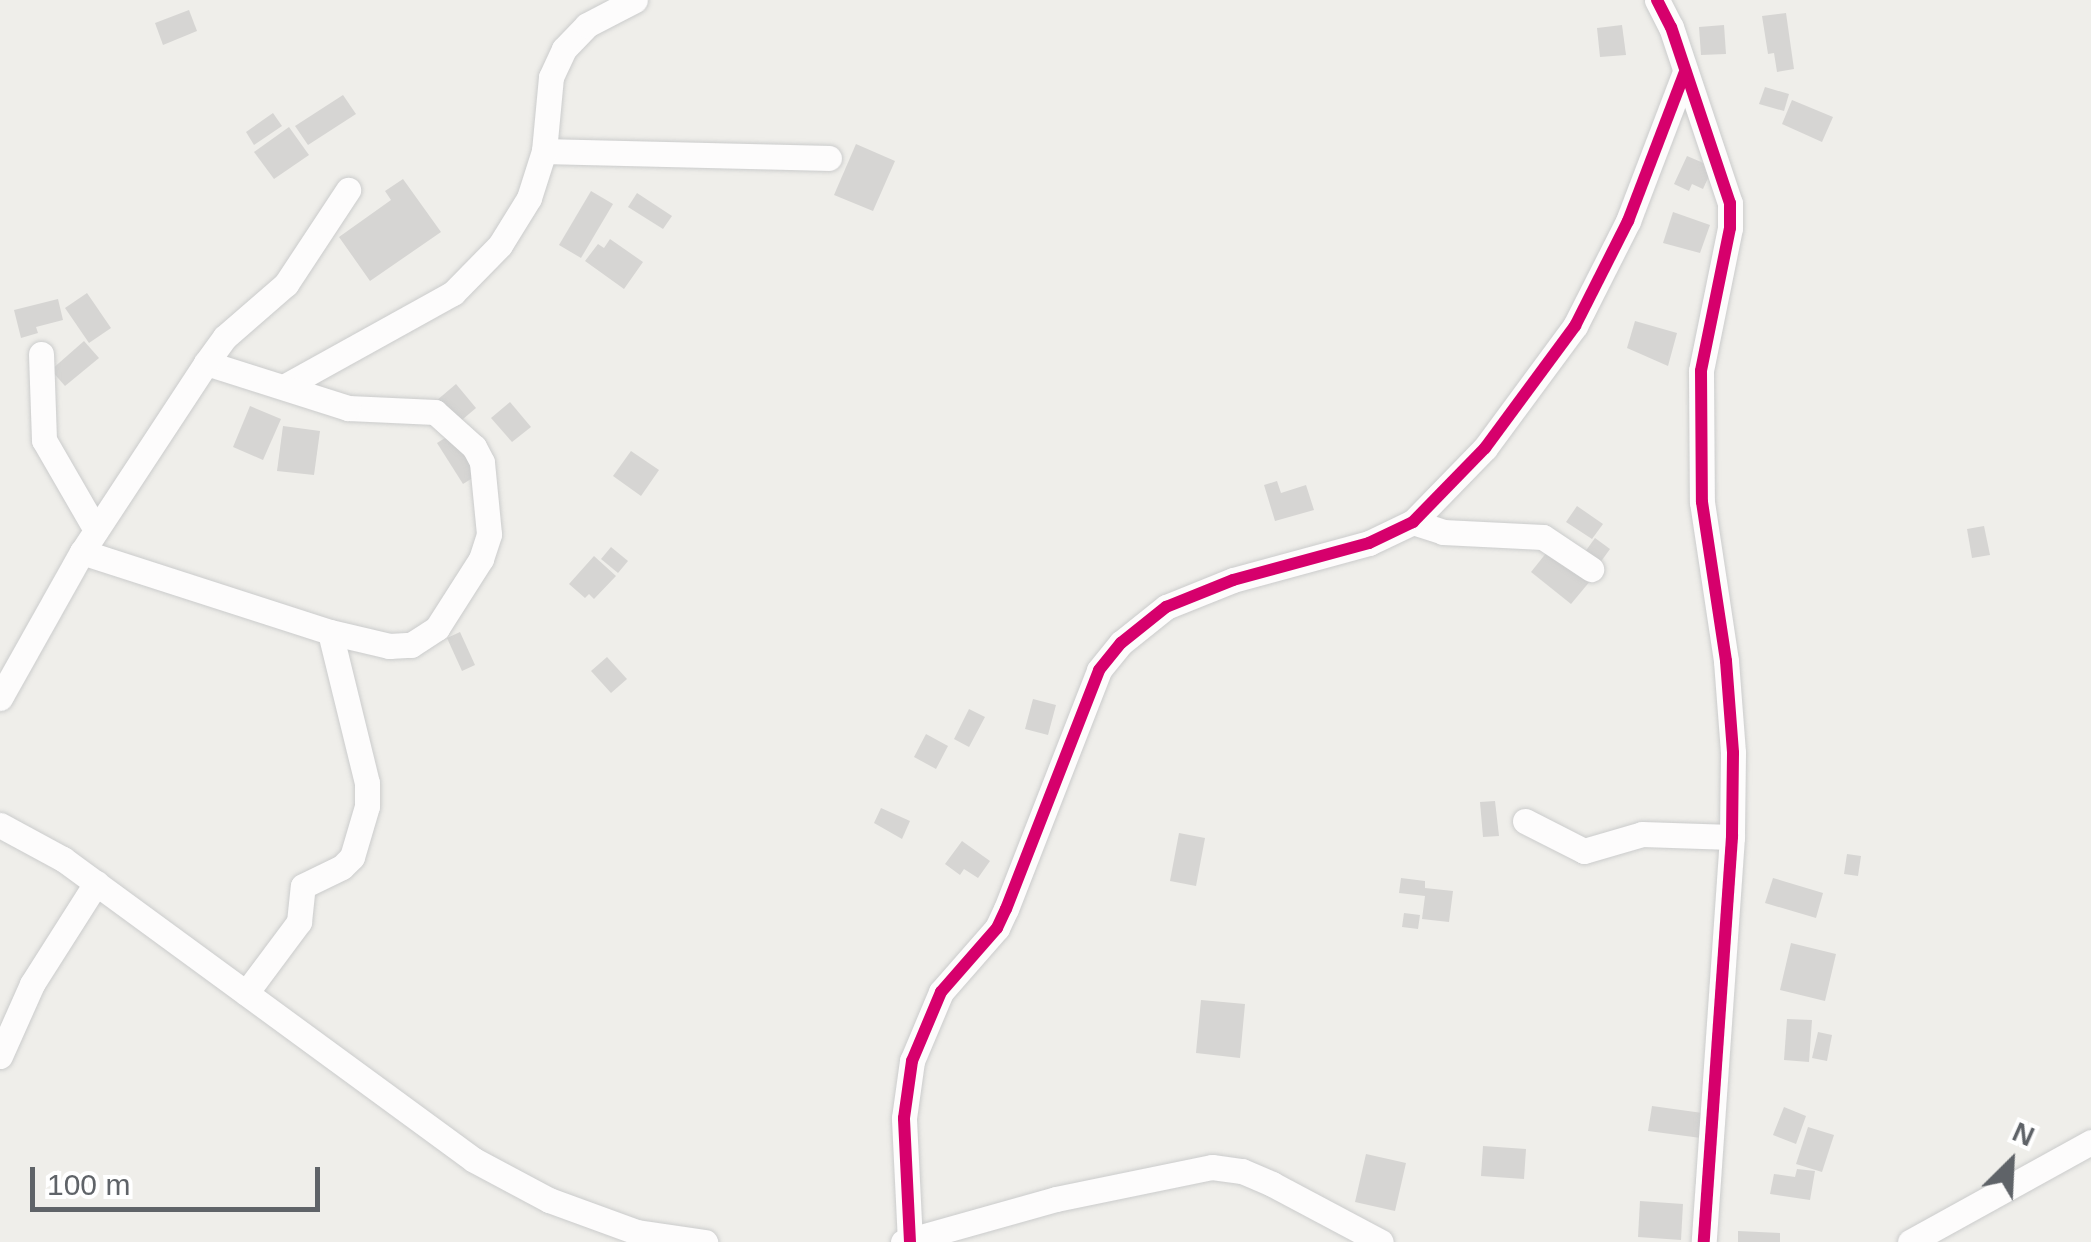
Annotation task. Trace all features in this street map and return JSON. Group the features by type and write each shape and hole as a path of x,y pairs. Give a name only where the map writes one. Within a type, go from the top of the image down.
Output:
{"street":[{"path":"287,386 454,293 500,245 530,198 544,151 551,77 564,49 587,25 635,0"},
{"path":"1657,0 1730,203 1730,228 1701,371 1702,502 1726,661 1733,753 1732,837 1704,1242"},
{"path":"1380,1242 1272,1184 1242,1172 1212,1167 1056,1199 908,1242 904,1118 912,1061 941,992 1002,918 1100,670 1121,643 1166,607 1233,580 1369,544 1413,522 1485,448 1575,326 1628,221 1685,72"},
{"path":"544,151 829,158"},
{"path":"0,698 82,552 206,363 226,337 286,284 348,190"},
{"path":"41,354 44,440 96,530"},
{"path":"82,552 330,632 389,646 412,645 437,628 481,559 489,534 491,517 482,462 474,446 435,412 348,408 206,363"},
{"path":"1413,522 1443,532 1542,537 1591,568"},
{"path":"246,993 299,922 302,886 342,867 352,857 367,806 368,783 330,632"},
{"path":"1525,822 1584,851 1642,834 1732,837"},
{"path":"0,825 64,858 474,1160 549,1200 637,1232 705,1242"},
{"path":"0,1056 32,984 96,882"},
{"path":"1910,1242 2091,1142"}],"building":[{"path":"189,10 197,31 163,45 155,23"},
{"path":"1786,13 1794,69 1777,72 1774,53 1768,54 1762,16"},
{"path":"1622,25 1626,55 1600,57 1597,28"},
{"path":"1724,25 1726,54 1701,55 1699,27"},
{"path":"1765,87 1789,94 1784,111 1759,104"},
{"path":"343,95 356,114 308,145 295,126"},
{"path":"1792,100 1833,117 1822,142 1782,124"},
{"path":"273,113 282,126 254,145 246,132"},
{"path":"289,127 309,155 274,179 254,152"},
{"path":"856,144 895,161 873,211 834,195"},
{"path":"1687,156 1713,167 1703,189 1692,184 1689,191 1674,184"},
{"path":"403,179 441,232 370,281 339,237 391,200 385,191"},
{"path":"591,191 613,204 581,258 559,245"},
{"path":"637,193 672,216 663,229 628,207"},
{"path":"1673,212 1710,225 1700,253 1663,243"},
{"path":"610,239 643,262 624,289 585,261 598,244 604,248"},
{"path":"87,293 111,328 89,343 65,308"},
{"path":"58,299 63,320 36,327 38,333 21,338 14,310"},
{"path":"1635,321 1677,333 1668,366 1627,348"},
{"path":"84,341 99,358 65,386 51,370"},
{"path":"456,384 476,408 456,425 436,401"},
{"path":"510,402 531,427 512,442 491,418"},
{"path":"250,406 281,419 263,460 233,447"},
{"path":"283,426 320,431 314,475 277,471"},
{"path":"453,433 479,474 463,484 437,443"},
{"path":"631,451 659,470 641,496 613,476"},
{"path":"1277,481 1281,493 1306,485 1314,510 1275,521 1264,485"},
{"path":"1577,506 1603,524 1592,539 1566,522"},
{"path":"1984,526 1990,555 1972,558 1967,529"},
{"path":"1595,538 1610,549 1597,567 1582,556"},
{"path":"611,547 628,561 618,573 601,559"},
{"path":"1551,547 1591,580 1571,604 1531,572"},
{"path":"594,556 616,576 594,599 589,594 585,598 569,584"},
{"path":"460,632 475,665 462,671 447,638"},
{"path":"607,657 627,679 611,693 591,671"},
{"path":"1033,699 1056,705 1048,735 1025,729"},
{"path":"969,709 985,717 969,747 954,739"},
{"path":"926,734 948,746 936,769 914,757"},
{"path":"1495,801 1499,836 1483,837 1480,802"},
{"path":"881,808 910,821 902,839 874,823"},
{"path":"1179,833 1205,838 1196,886 1170,881"},
{"path":"962,841 990,861 978,878 964,869 960,875 945,864"},
{"path":"1847,854 1861,856 1858,876 1844,874"},
{"path":"1401,878 1425,881 1425,888 1453,891 1449,922 1422,919 1425,896 1399,893"},
{"path":"1773,878 1823,893 1816,918 1765,903"},
{"path":"1404,913 1420,915 1418,929 1402,927"},
{"path":"1791,943 1836,954 1825,1001 1780,990"},
{"path":"1201,1000 1245,1004 1240,1058 1196,1053"},
{"path":"1787,1019 1812,1020 1809,1062 1784,1060"},
{"path":"1818,1032 1832,1035 1827,1061 1812,1058"},
{"path":"1652,1106 1724,1116 1715,1187 1695,1184 1701,1138 1648,1131"},
{"path":"1784,1107 1806,1116 1796,1144 1773,1135"},
{"path":"1808,1127 1834,1135 1822,1172 1796,1164"},
{"path":"1483,1146 1526,1149 1524,1179 1481,1176"},
{"path":"1366,1154 1406,1163 1395,1211 1355,1202"},
{"path":"1797,1169 1815,1171 1810,1200 1770,1194 1774,1174 1795,1177"},
{"path":"1640,1201 1683,1204 1681,1240 1638,1237"},
{"path":"1738,1231 1780,1233 1780,1242 1738,1242"}],"cycle path":[{"path":"1657,0 1671,27 1730,203 1730,228 1701,371 1702,502 1726,661 1733,753 1732,837 1704,1242"},
{"path":"910,1242 904,1118 912,1061 941,992 997,928 1099,670 1121,643 1166,607 1233,580 1369,543 1413,522 1485,448 1575,326 1628,221 1685,72"}]}
